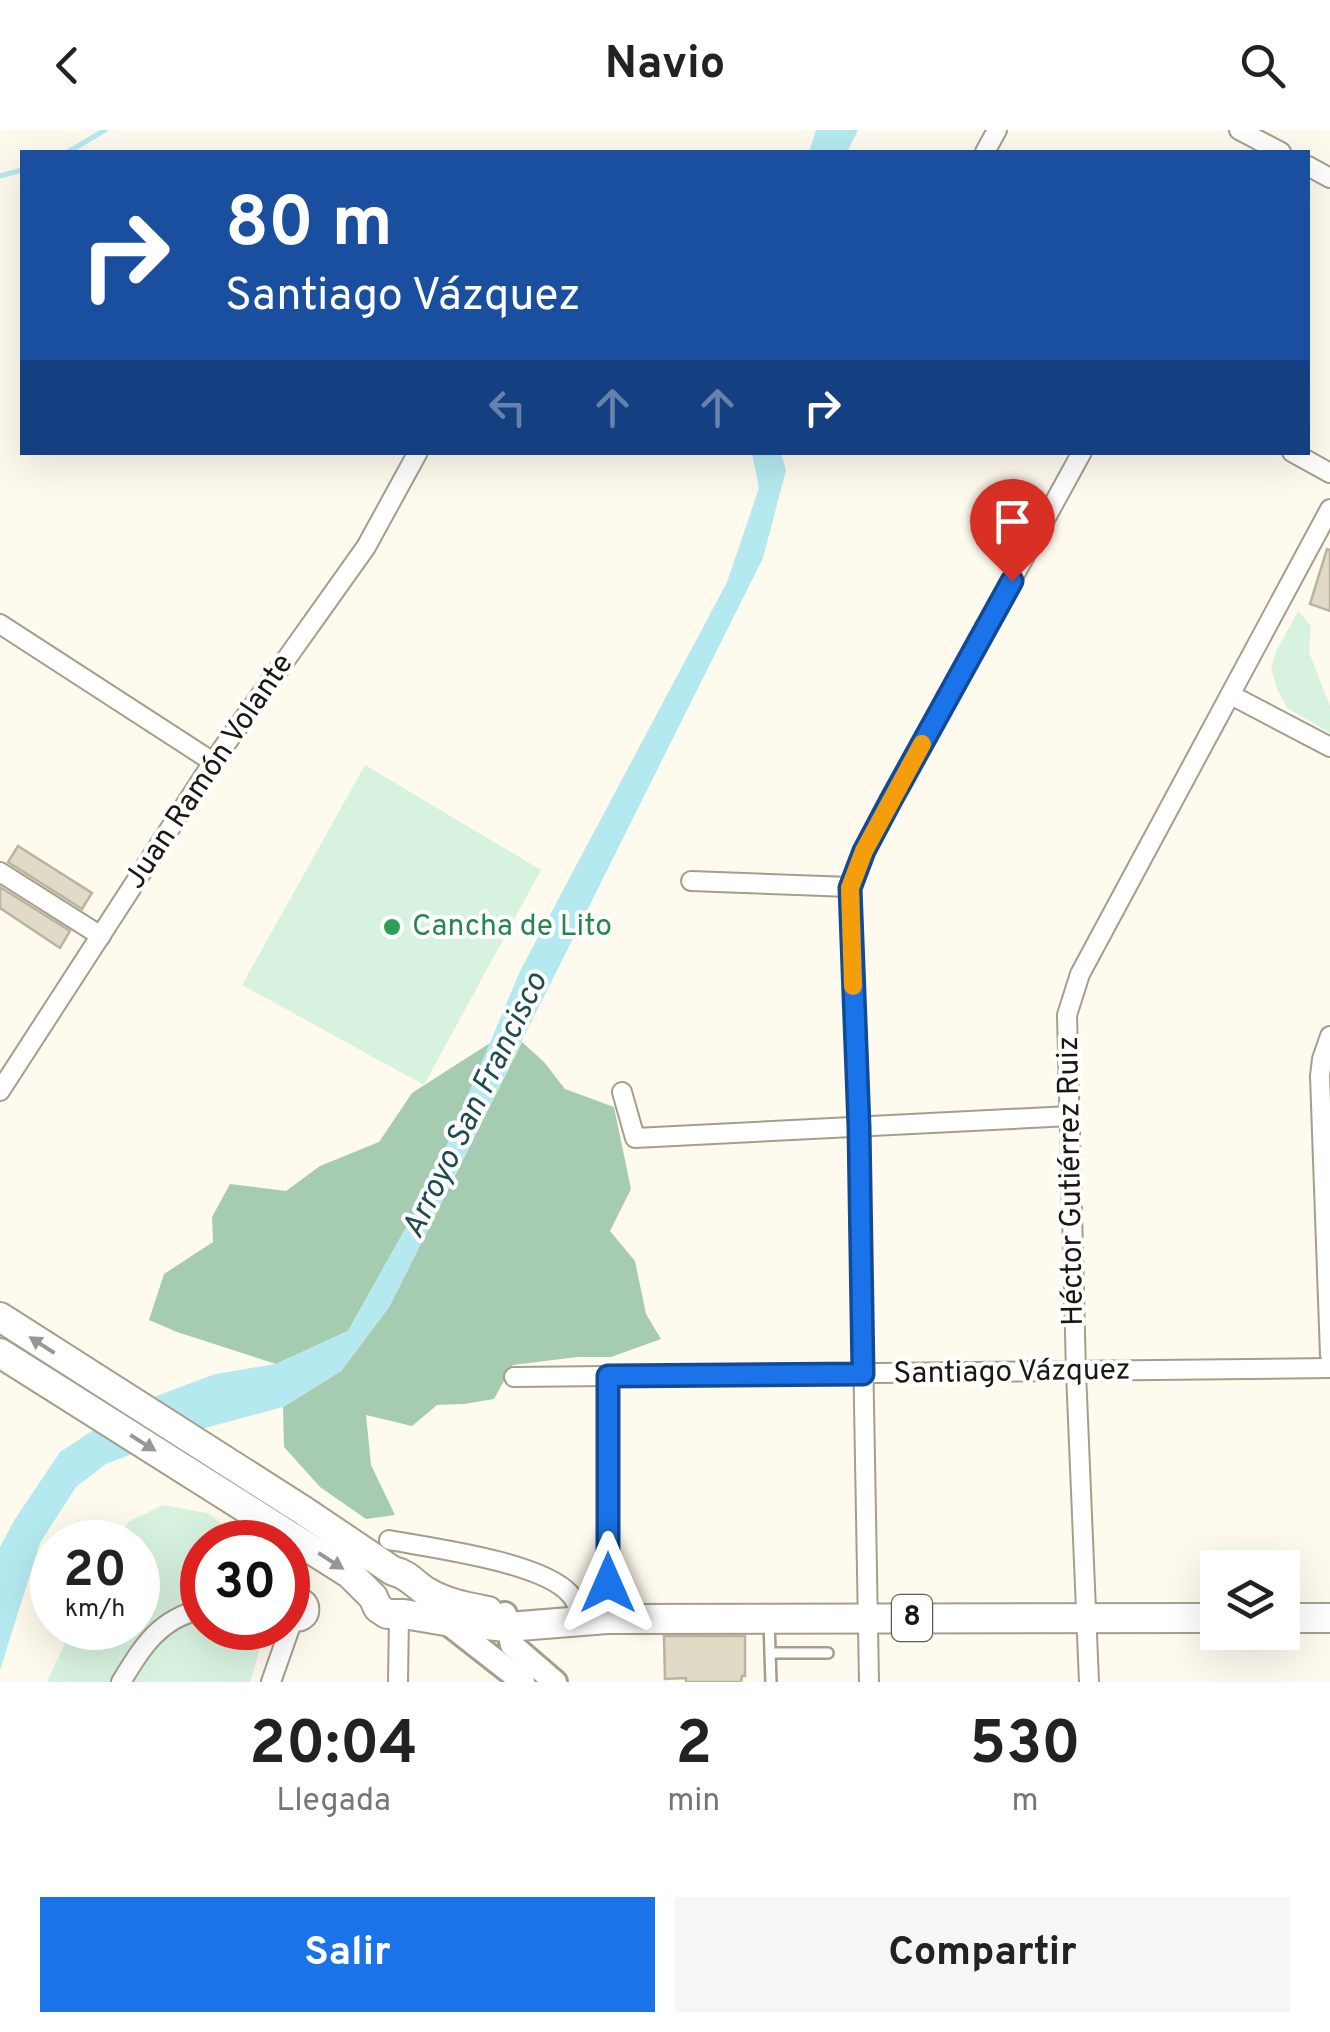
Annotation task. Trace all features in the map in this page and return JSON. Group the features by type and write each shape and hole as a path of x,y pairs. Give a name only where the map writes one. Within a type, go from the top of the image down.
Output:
{"highway":[{"name":"8","path":"0,1317 293,1520"},
{"name":"8","path":"0,1353 60,1392 292,1520"},
{"name":"8","path":"310,1529 427,1592 506,1620"},
{"name":"8","path":"310,1536 387,1614 445,1621 562,1624 594,1617 1200,1618"},
{"path":"373,1597 373,1588 384,1574 403,1576 417,1590 412,1608 401,1614"},
{"path":"1300,1618 1330,1618"}],"main road":[{"path":"506,1620 512,1644 554,1682"},
{"path":"445,1621 523,1682"}],"street":[{"path":"1250,138 1277,150"},
{"name":"Juan Ramón Volante","path":"0,1091 213,762 366,546 416,455"},
{"path":"868,1682 859,1127 850,888 891,800 1080,455"},
{"path":"1297,455 1330,473"},
{"name":"Héctor Gutiérrez Ruiz","path":"1089,1682 1067,1015 1080,974 1330,509"},
{"path":"0,624 213,762"},
{"path":"1231,695 1330,747"},
{"path":"0,872 101,936"},
{"path":"692,881 850,888"},
{"path":"1330,1036 1320,1076 1330,1355"},
{"path":"622,1092 635,1138 1070,1116"},
{"name":"Santiago Vázquez","path":"514,1377 1330,1368"},
{"path":"594,1617 608,1376"},
{"path":"390,1540 500,1561 535,1574 560,1584 594,1617"},
{"path":"398,1682 401,1614"},
{"path":"120,1682 155,1632 180,1616"},
{"path":"271,1682 281,1650"}],"lane":[{"path":"769,1618 771,1682"},
{"path":"770,1654 828,1653"}],"green space":[{"path":"1298,611 1311,626 1309,652 1330,706 1330,733 1287,708 1271,668"},
{"name":"Cancha de Lito","path":"365,765 541,870 424,1085 242,985"},
{"path":"522,1042 565,1089 614,1107 631,1189 610,1231 635,1261 646,1314 661,1339 611,1357 513,1365 494,1399 437,1405 412,1426 366,1415 371,1465 395,1515 366,1519 320,1487 284,1447 283,1407 341,1371 389,1307"},
{"path":"490,1043 430,1185 348,1331 276,1364 149,1320 164,1274 213,1242 212,1217 230,1184 286,1191 320,1166 379,1142 412,1093"},
{"path":"163,1505 207,1513 217,1520 180,1520 180,1650 259,1650 250,1682 47,1682 62,1650 160,1650 160,1520 132,1520"}],"water":[{"path":"816,130 858,130 848,150 810,150"},
{"name":"Arroyo San Francisco","path":"752,455 782,455 786,470 763,558 389,1307 341,1371 283,1407 190,1432 106,1464 76,1487 55,1520 30,1520 30,1575 0,1670 0,1547 60,1452 130,1406 215,1374 276,1364 348,1331 430,1185 520,971 727,582 759,488"}],"building":[{"path":"1327,549 1330,550 1330,611 1310,604"},
{"path":"18,846 92,893 82,909 8,862"},
{"path":"0,887 70,931 60,948 0,908"},
{"path":"664,1636 745,1636 745,1676 741,1682 665,1679"}],"waterway":[{"path":"71,150 105,130"},
{"path":"0,176 20,171"}],"slow traffic":[{"path":"853,986 850,888 864,851 922,744"}],"place":[{"name":"Cancha de Lito","path":"392,927"}],"route":[{"path":"608,1583 608,1376 863,1374 850,888 864,851 1012,581"}]}
